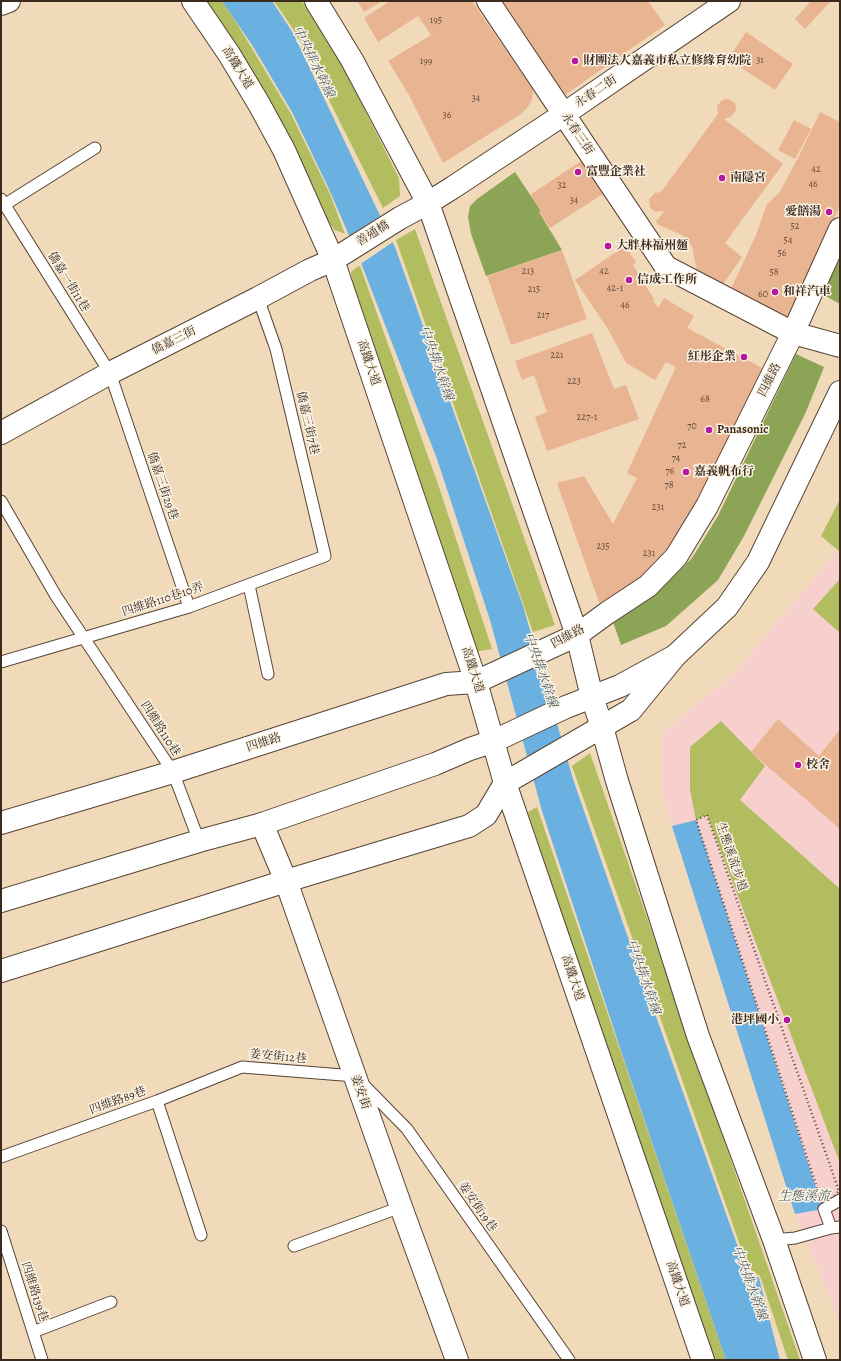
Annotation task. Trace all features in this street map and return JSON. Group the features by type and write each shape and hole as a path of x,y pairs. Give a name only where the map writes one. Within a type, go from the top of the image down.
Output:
{"street":[{"path":"1,4 9,1"},
{"name":"高鐵大道","path":"193,1 229,54 259,104 340,255 476,682 505,783 703,1360"},
{"path":"316,1 352,60 428,203 577,635 592,697 617,781 698,1036 774,1240 814,1360"},
{"name":"永春三街","path":"488,1 666,267 793,332 840,346"},
{"name":"永春二街","path":"400,218 428,203 564,114 729,1"},
{"name":"善通橋","path":"340,255 400,218"},
{"name":"四維路","path":"1,823 173,772 446,684 476,682 577,635 606,613 648,586 676,557 707,506 793,332 840,229"},
{"name":"僑嘉三街","path":"1,433 110,373 340,255"},
{"path":"1,971 286,880 470,826 486,815 505,783 631,710 675,656 727,607 758,562 840,392"},
{"path":"1,900 199,841 262,824 435,764 470,749 494,741 566,707 620,686 675,656"},
{"name":"姜安街","path":"262,824 286,880 457,1360"}],"lane":[{"name":"僑嘉一街11巷","path":"95,148 3,202 110,373"},
{"name":"僑嘉三街7巷","path":"258,298 276,349 325,556"},
{"name":"僑嘉三街29巷","path":"110,373 189,607"},
{"name":"四維路110巷","path":"1,501 56,596 173,772 199,841"},
{"name":"四維路110巷10弄","path":"84,638 189,607 325,556"},
{"path":"248,585 268,674"},
{"path":"1,662 84,638"},
{"name":"姜安街12巷","path":"157,1101 242,1067 355,1076"},
{"name":"姜安街19巷","path":"355,1076 407,1129 568,1360"},
{"name":"四維路89巷","path":"1,1157 157,1101 201,1235"},
{"path":"774,1240 795,1238 835,1227 824,1209 840,1200"},
{"path":"294,1246 401,1206"},
{"name":"四維路139巷","path":"1,1231 42,1360"},
{"path":"33,1332 111,1302"}],"path":[{"name":"生態溪流步道","path":"707,815 838,1192 824,1209 696,820 707,815"}],"shaded area":[{"name":"港坪國小","path":"838,550 840,552 840,1326 831,1300 795,1214 662,795 662,733 732,675"}],"green space":[{"path":"202,1 222,1 236,22 291,114 330,194 345,234 335,230 326,219"},
{"path":"274,1 302,1 339,59 399,178 400,196 383,208 295,32"},
{"path":"515,172 541,211 539,212 562,250 486,276 471,234 468,217 470,206 477,199"},
{"path":"415,229 555,625 533,632 396,240"},
{"path":"840,259 840,304 822,294"},
{"path":"360,266 439,487 492,649 473,652 352,281 351,272"},
{"path":"796,354 824,367 806,412 744,536 718,580 666,626 621,645 612,619 661,589 692,558 718,516"},
{"path":"840,499 840,552 821,536"},
{"path":"840,579 840,633 813,609"},
{"path":"721,721 765,766 740,800 840,889 840,1163 707,815 696,820 690,790 690,747"},
{"path":"590,753 800,1360 788,1360 760,1276 748,1268 572,766"},
{"path":"537,807 726,1360 715,1360 567,929 528,812"}],"water":[{"name":"中央排水幹線","path":"222,1 272,1 293,33 395,247 523,606 573,779 625,929 746,1270 759,1278 780,1360 726,1360 623,1057 542,811 490,620 437,459 361,263 328,187 292,112 252,45"},
{"name":"生態溪流","path":"696,820 823,1209 795,1214 672,826"}],"pier":[{"path":"382,215 393,242 359,265 347,237"}],"building":[{"path":"357,1 382,1 364,12"},
{"path":"390,1 472,1 533,90 532,100 527,108 521,114 443,163 410,97 388,61 431,35 418,16 378,42 364,18"},
{"name":"財團法人嘉義市私立修緣育幼院","path":"502,1 648,1 665,25 562,97 497,4"},
{"path":"811,1 831,1 805,29 795,19"},
{"path":"746,32 793,64 775,90 728,59"},
{"name":"南隱宮","path":"728,99 735,103 736,110 731,117 724,119 783,164 725,243 742,257 721,287 697,272 692,246 684,236 659,225 656,222 664,211 656,212 650,208 649,199 655,193 661,192 718,114 717,106 722,100"},
{"path":"820,112 840,122 840,206 786,320 729,293 756,235 767,204 779,193"},
{"path":"794,120 811,129 795,159 778,150"},
{"path":"584,159 606,192 550,228 539,212 542,211 530,195"},
{"path":"625,246 636,262 633,265 658,308 664,298 694,316 687,328 764,369 695,507 651,576 602,611 557,483 584,476 613,524 637,478 627,473 676,367 666,362 655,380 626,363 608,329 575,280"},
{"path":"562,250 587,319 511,345 487,276"},
{"path":"592,333 614,389 626,385 639,419 547,451 535,417 547,412 534,375 522,380 515,361"},
{"name":"校舍","path":"778,719 819,756 840,729 840,829 751,752"}],"place":[{"name":"財團法人嘉義市私立修緣育幼院","path":"575,61"},
{"name":"富豐企業社","path":"578,172"},
{"name":"南隱宮","path":"722,178"},
{"name":"愛饍湯","path":"829,212"},
{"name":"大胖林福州麵","path":"608,246"},
{"name":"信成工作所","path":"629,280"},
{"name":"和祥汽車","path":"775,292"},
{"name":"紅彤企業","path":"744,357"},
{"name":"Panasonic","path":"709,430"},
{"name":"嘉義帆布行","path":"686,472"},
{"name":"校舍","path":"798,765"},
{"name":"港坪國小","path":"787,1020"}]}
